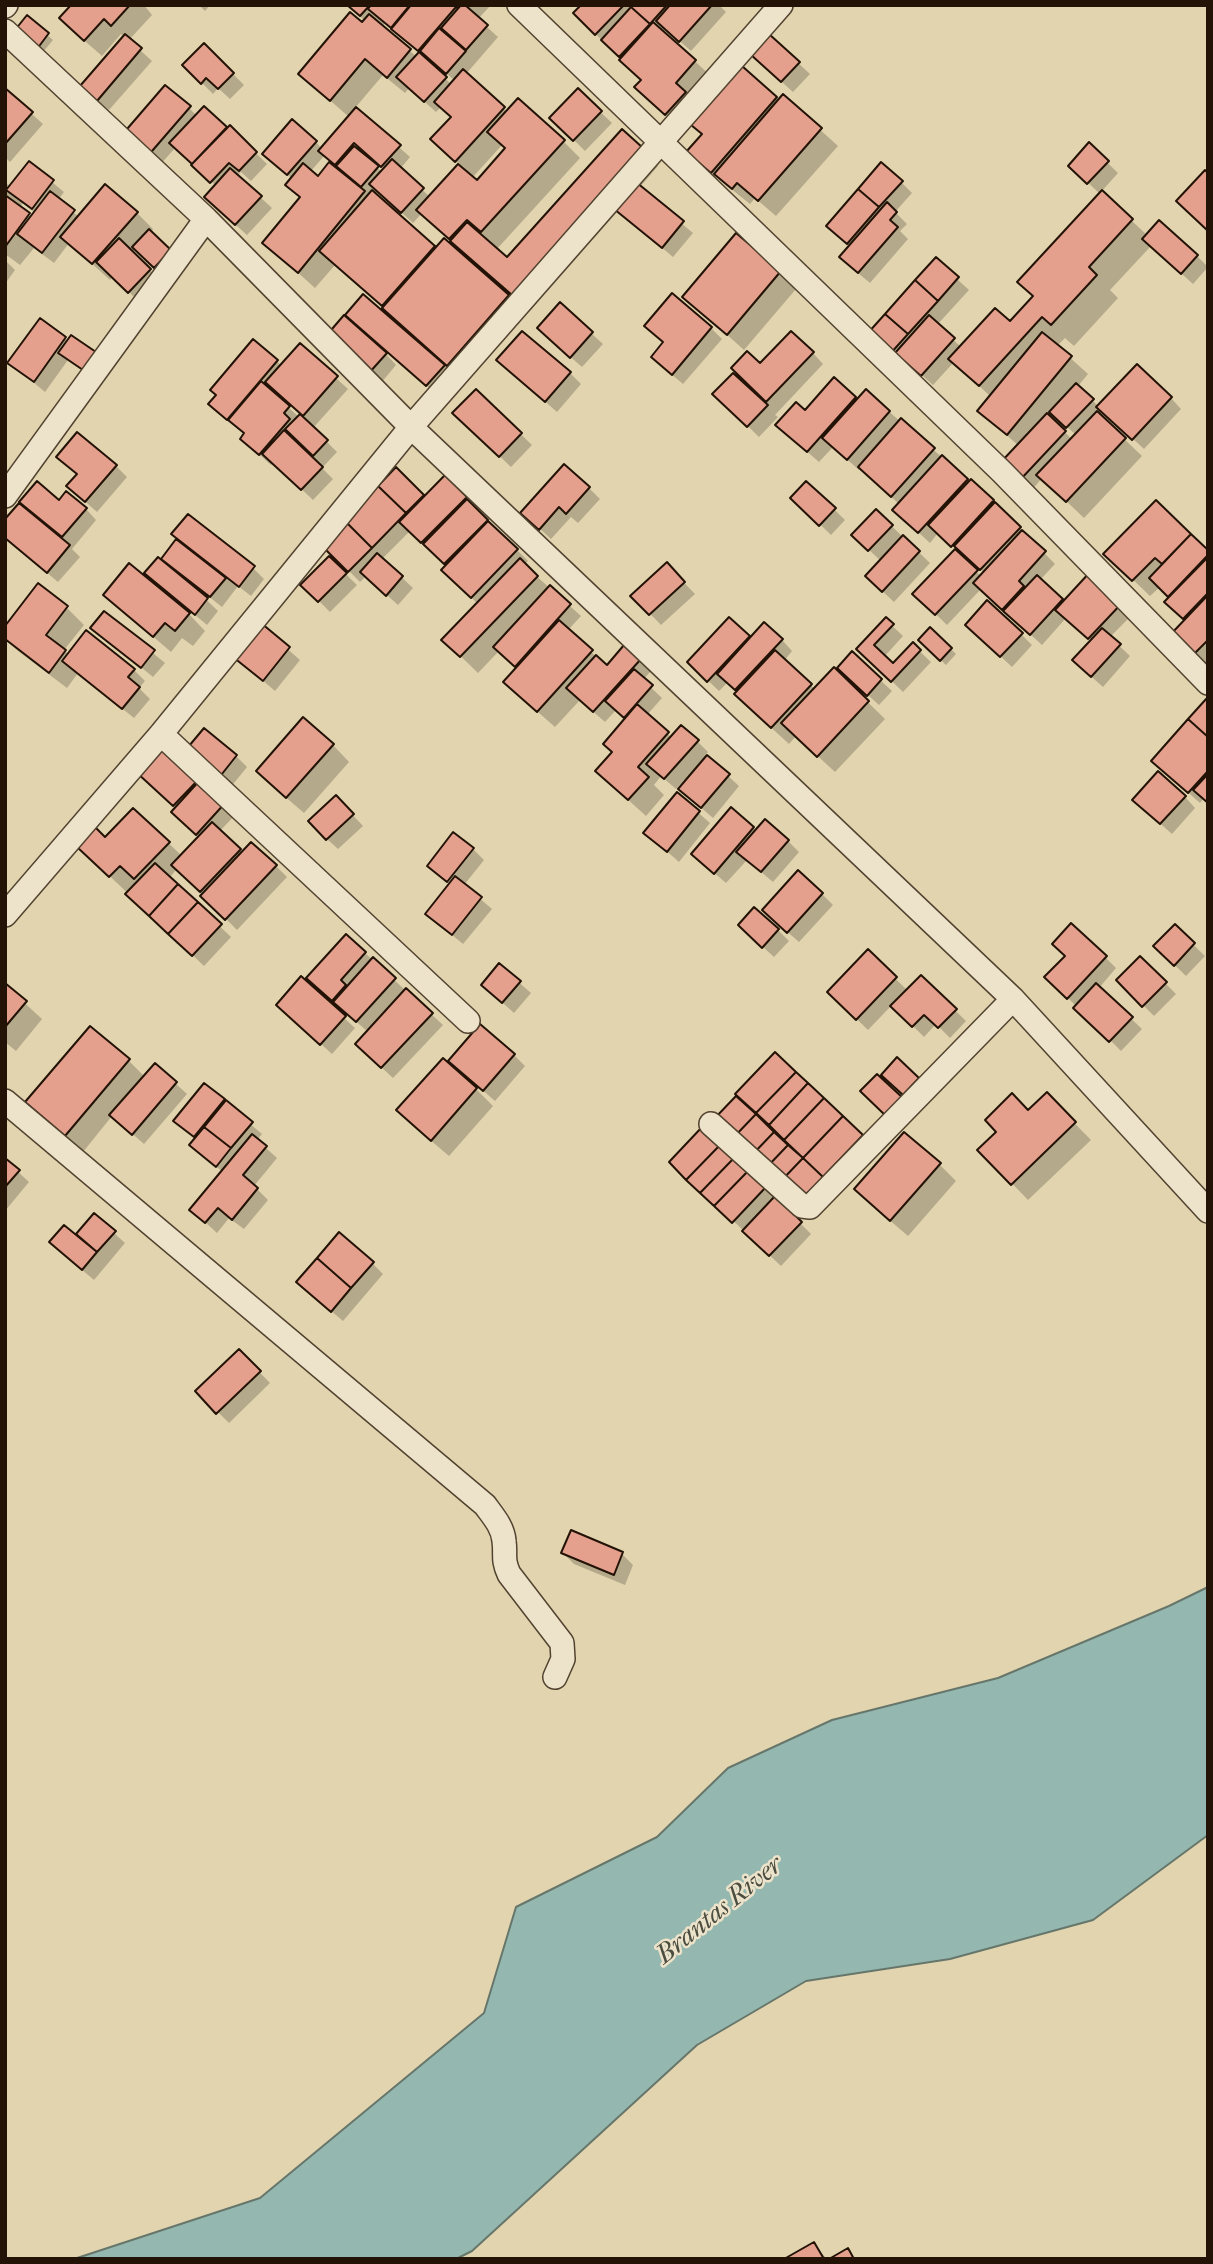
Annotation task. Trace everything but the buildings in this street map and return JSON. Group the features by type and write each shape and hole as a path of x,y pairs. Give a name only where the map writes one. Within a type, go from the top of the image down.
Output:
{"street":[{"path":"519,5 1002,472 1208,683"},
{"path":"5,915 161,734 411,427 781,5"},
{"path":"5,31 206,219 411,427 1013,999 1208,1211"},
{"path":"5,496 206,219"},
{"path":"161,734 468,1021"},
{"path":"712,1124 798,1203 810,1207 1013,999"},
{"path":"5,1101 485,1506 496,1520 504,1540 503,1562 509,1574 562,1643 563,1659 555,1677"}],"water":[{"name":"Brantas River","path":"1208,1587 1208,1835 1093,1920 950,1959 806,1981 697,2045 472,2251 456,2259 74,2259 260,2198 484,2013 516,1907 657,1837 728,1768 832,1720 998,1678"}]}
